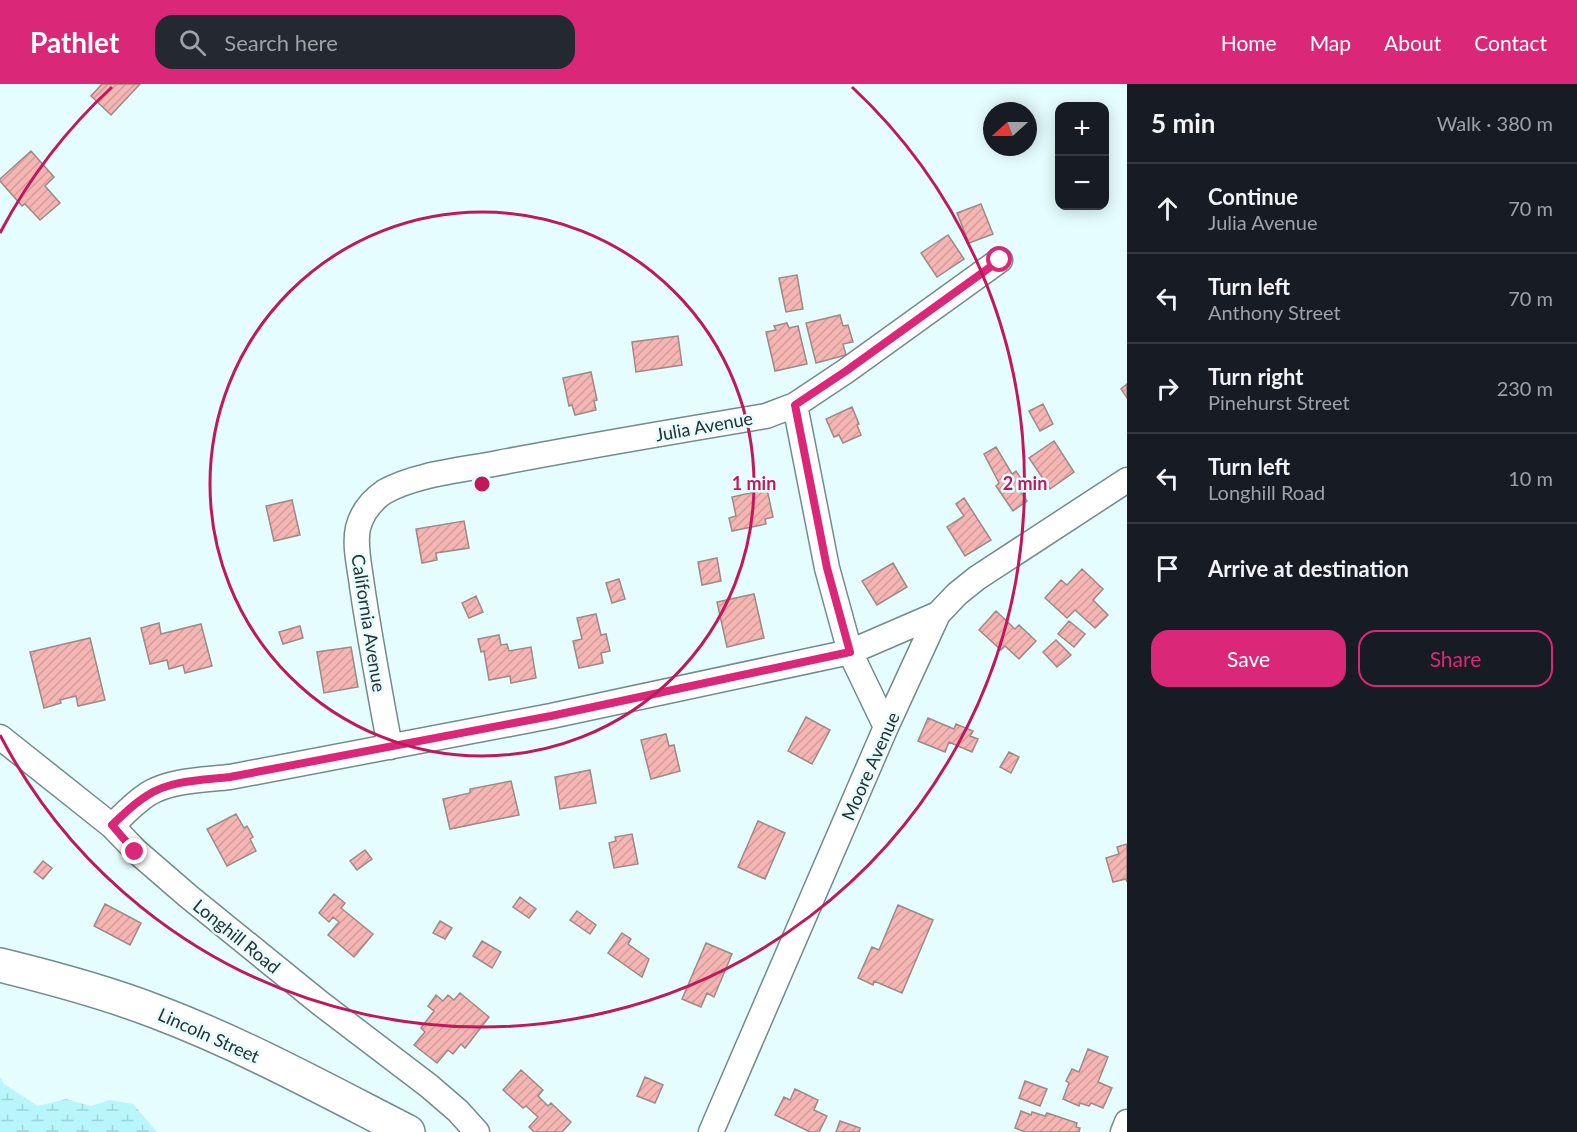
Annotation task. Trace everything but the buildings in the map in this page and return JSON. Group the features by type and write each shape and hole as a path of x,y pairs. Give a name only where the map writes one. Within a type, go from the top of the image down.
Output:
{"main road":[{"name":"Lincoln Street","path":"0,964 159,1012 289,1071 408,1132"}],"street":[{"name":"Julia Avenue","path":"370,502 402,484 435,475 562,450 766,416 795,405 1000,260"},
{"path":"795,405 827,568 850,652 886,727"},
{"name":"Moore Avenue","path":"711,1132 886,727 938,614 957,594 977,578 1127,480"},
{"name":"California Avenue","path":"370,502 358,528 357,542 366,611 390,747"},
{"path":"112,825 132,806 161,788 551,716 850,652 938,614"},
{"name":"Longhill Road","path":"0,737 112,825 152,867 320,1003 429,1086 458,1111 477,1132"},
{"path":"1122,1132 1127,1122"}],"green space":[{"path":"0,1077 4,1084 38,1106 66,1099 91,1106 110,1100 133,1104 157,1132 0,1132"}],"route":[{"path":"135,852 112,825 132,806 161,788 551,716 850,652 827,568 795,405 1000,260"}]}
